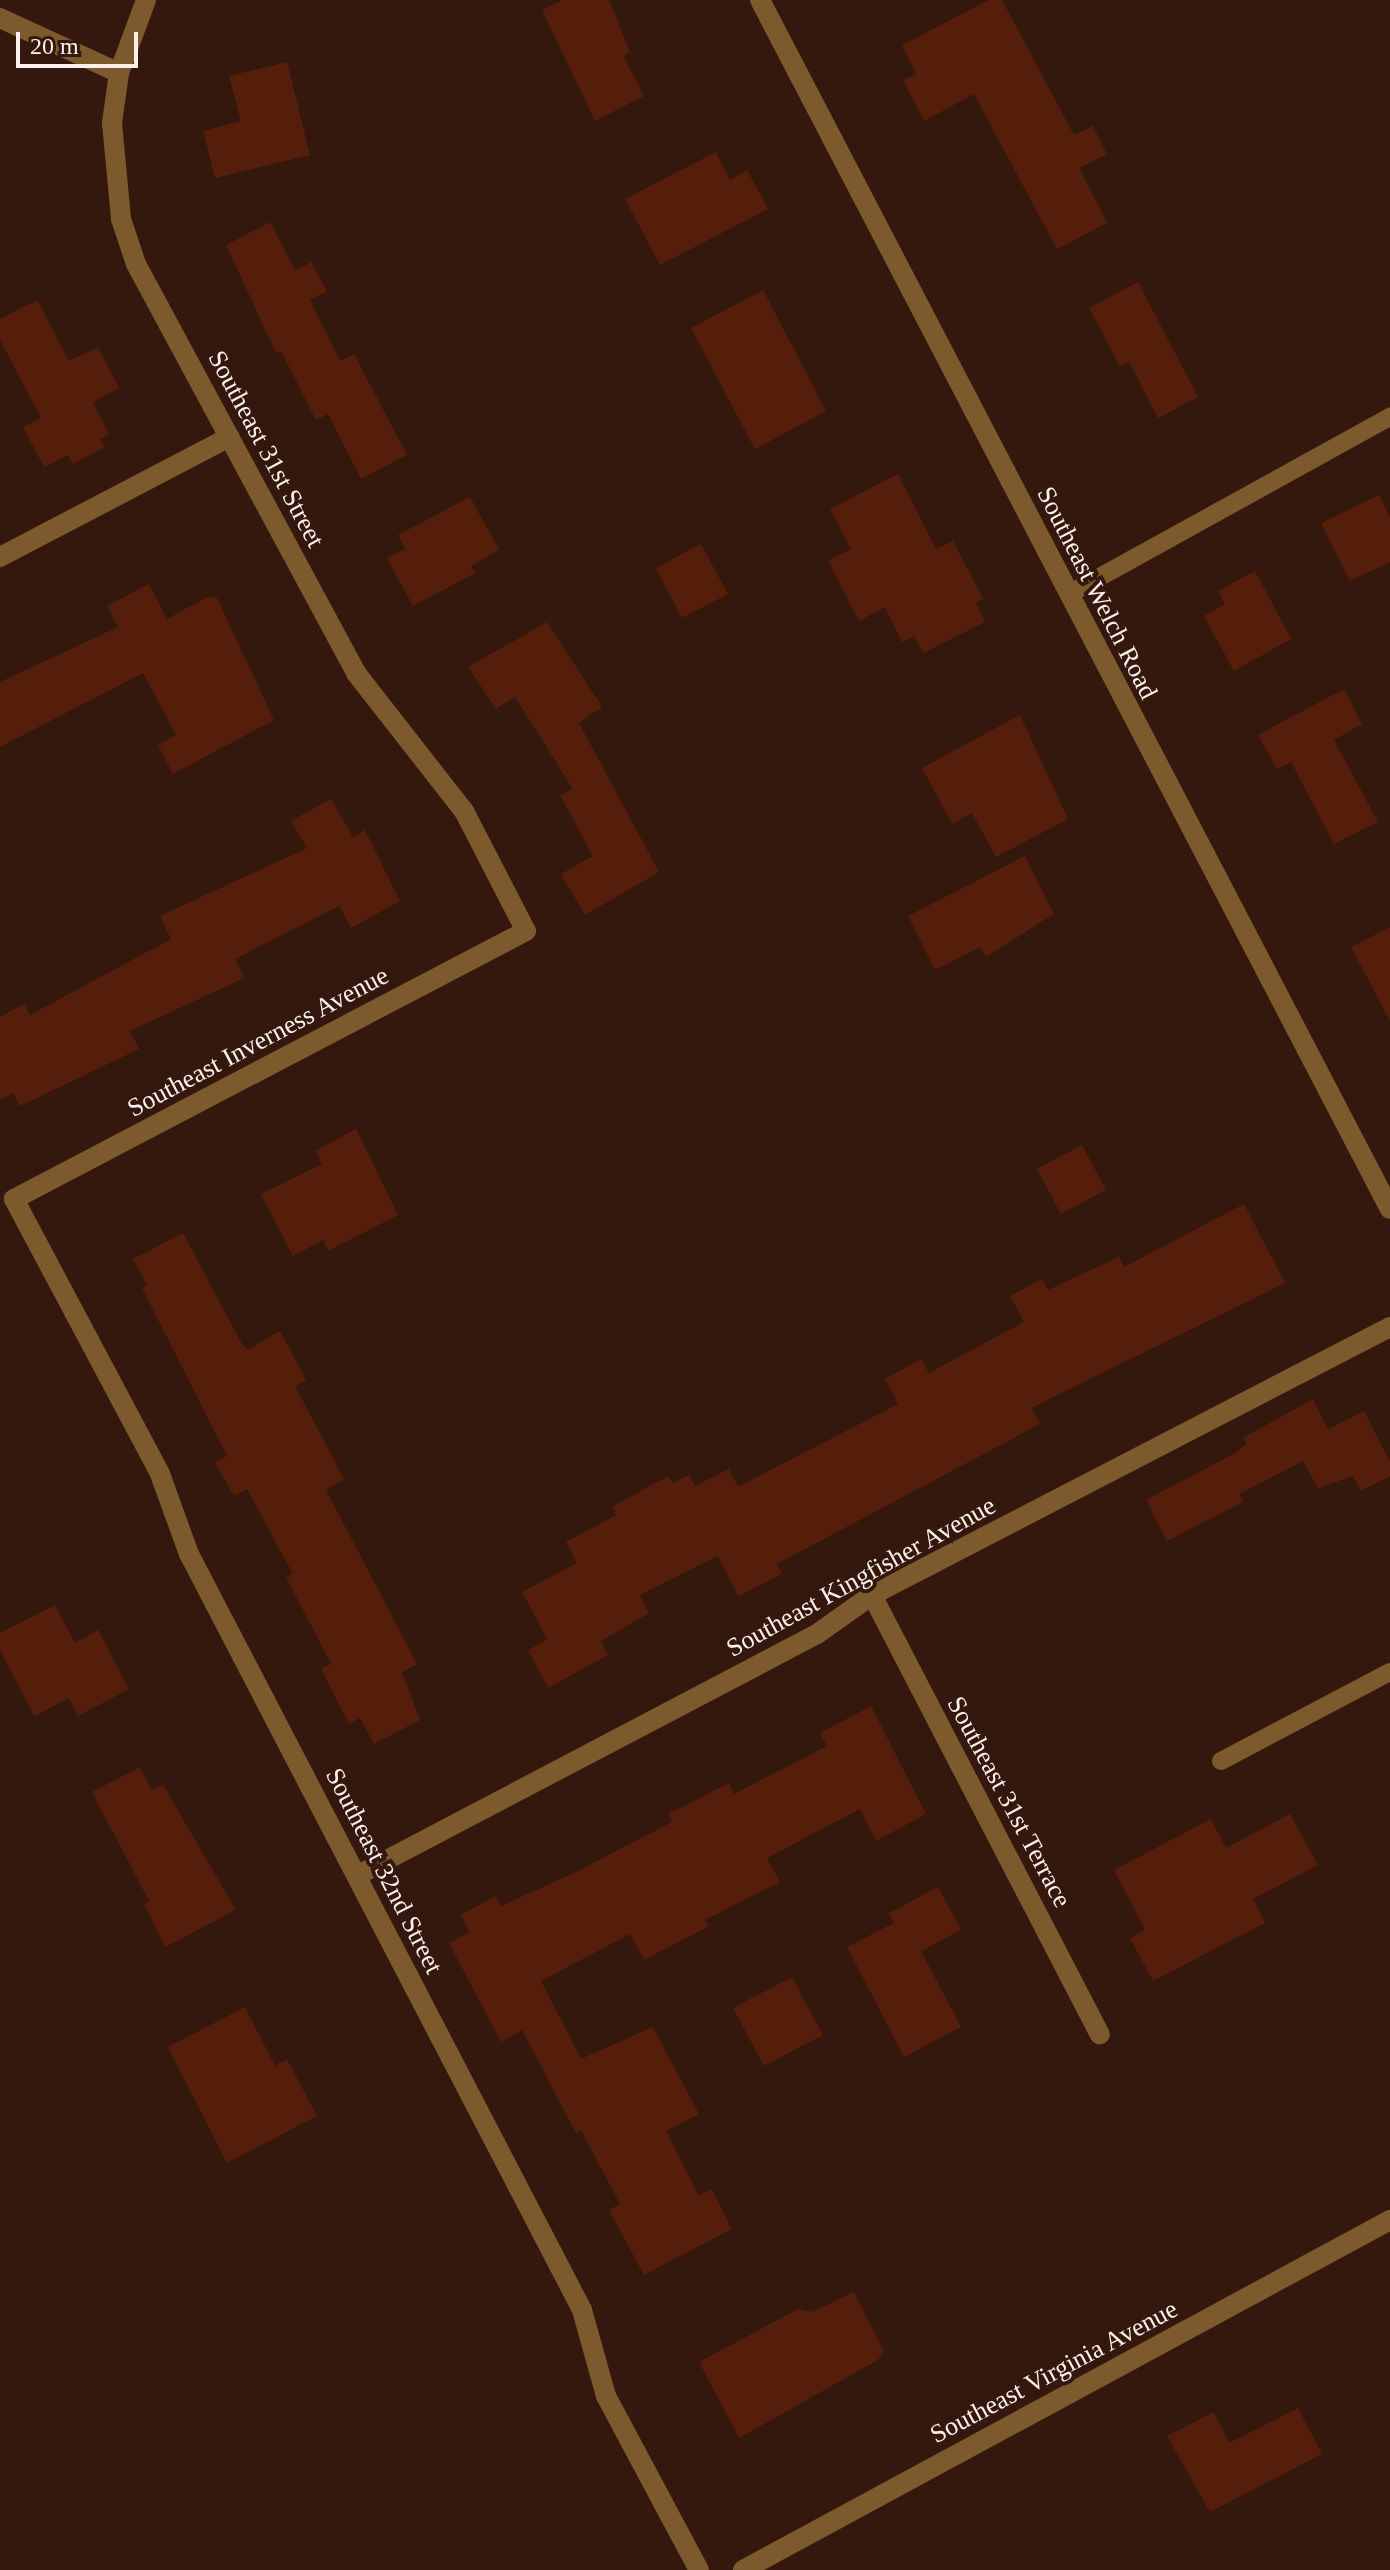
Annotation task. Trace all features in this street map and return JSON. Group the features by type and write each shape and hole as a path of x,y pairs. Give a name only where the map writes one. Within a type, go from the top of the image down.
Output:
{"street":[{"name":"Southeast 31st Street","path":"146,0 119,73 112,123 121,219 136,264 356,673 464,811 526,931"},
{"name":"Southeast Welch Road","path":"760,0 1390,1209"},
{"path":"0,18 119,73"},
{"path":"0,557 230,437"},
{"name":"Southeast Inverness Avenue","path":"14,1199 526,931"},
{"name":"Southeast 32nd Street","path":"14,1199 160,1474 189,1554 582,2310 606,2396 699,2570"},
{"name":"Southeast Kingfisher Avenue","path":"358,1875 817,1634 872,1595 1390,1327"},
{"name":"Southeast 31st Terrace","path":"872,1595 1100,2034"},
{"name":"Southeast Virginia Avenue","path":"743,2570 1390,2220"}],"lane":[{"path":"1069,594 1390,417"},
{"path":"1221,1761 1390,1672"}],"building":[{"path":"562,0 609,0 630,52 623,56 644,96 595,121 542,10"},
{"path":"989,0 1002,0 1074,135 1093,126 1107,154 1079,168 1107,223 1057,249 974,94 924,121 903,80 916,74 902,45"},
{"path":"287,62 310,155 215,178 203,131 241,121 229,76"},
{"path":"716,152 730,180 747,170 768,209 660,265 625,199"},
{"path":"270,222 295,271 311,262 327,291 310,300 340,361 354,354 407,455 361,479 328,414 316,420 281,351 276,353 226,245"},
{"path":"1138,282 1198,397 1158,418 1129,361 1120,366 1089,308"},
{"path":"763,290 826,411 755,449 691,328"},
{"path":"37,300 69,361 98,347 119,388 93,402 109,434 100,439 105,447 73,464 68,455 44,467 23,427 41,418 0,340 0,319"},
{"path":"898,474 936,549 953,541 983,599 976,603 985,622 923,653 914,636 902,642 885,607 859,621 828,561 851,549 830,509"},
{"path":"1379,495 1390,517 1390,562 1350,581 1321,523"},
{"path":"470,497 499,550 471,566 475,573 413,606 387,558 405,549 398,535"},
{"path":"701,544 728,594 682,618 656,568"},
{"path":"1255,571 1291,639 1234,671 1204,616 1225,604 1218,591"},
{"path":"149,584 167,619 207,597 217,598 274,720 173,774 158,745 176,735 143,673 0,747 0,682 118,627 107,606"},
{"path":"547,622 602,707 579,723 659,872 585,915 561,874 593,856 560,795 573,789 515,697 496,709 468,667"},
{"path":"1344,689 1362,724 1334,740 1378,822 1334,844 1291,762 1277,769 1258,735"},
{"path":"1020,715 1068,819 996,857 972,813 952,824 922,768"},
{"path":"331,799 353,837 365,830 400,901 351,928 339,906 235,959 244,978 130,1031 139,1049 20,1106 13,1093 0,1100 0,1017 24,1004 30,1015 171,939 160,916 307,848 291,821"},
{"path":"1025,856 1054,914 986,957 980,947 935,970 908,916"},
{"path":"1390,927 1390,1021 1351,947"},
{"path":"356,1129 398,1215 328,1251 323,1240 293,1256 261,1194 322,1164 315,1151"},
{"path":"1082,1145 1106,1190 1061,1214 1037,1169"},
{"path":"1244,1204 1285,1283 1031,1408 1040,1424 777,1564 782,1574 738,1596 718,1556 640,1595 649,1613 601,1641 608,1655 548,1688 528,1650 547,1639 522,1592 577,1563 566,1542 616,1515 612,1507 668,1476 673,1483 689,1475 695,1486 729,1469 738,1487 898,1404 885,1379 921,1359 929,1373 1024,1322 1010,1296 1042,1279 1048,1290 1119,1257 1124,1267"},
{"path":"183,1233 243,1346 249,1349 280,1331 306,1380 295,1386 344,1479 326,1490 417,1664 402,1672 420,1720 374,1744 360,1718 349,1724 321,1669 331,1664 286,1577 293,1574 247,1489 234,1496 215,1462 227,1456 142,1288 147,1285 133,1259"},
{"path":"1313,1399 1328,1429 1364,1411 1390,1462 1390,1476 1361,1491 1353,1476 1318,1488 1303,1461 1239,1494 1243,1502 1167,1541 1146,1500 1237,1452 1246,1444 1243,1438"},
{"path":"55,1605 75,1643 98,1630 129,1689 78,1716 69,1698 34,1716 0,1650 0,1633"},
{"path":"871,1706 926,1814 876,1841 860,1809 767,1858 780,1882 705,1920 709,1926 644,1960 630,1934 541,1981 581,2059 653,2027 699,2114 666,2131 699,2196 712,2189 732,2229 644,2275 609,2210 620,2204 581,2130 576,2133 522,2030 501,2042 449,1943 470,1932 460,1915 496,1896 501,1906 574,1873 672,1822 668,1814 729,1783 734,1794 827,1746 820,1733"},
{"path":"140,1767 152,1790 163,1785 236,1910 165,1947 144,1904 149,1901 92,1792"},
{"path":"1290,1814 1318,1865 1253,1899 1265,1923 1153,1981 1130,1938 1145,1930 1114,1870 1211,1819 1226,1848"},
{"path":"938,1887 961,1930 921,1951 961,2027 904,2057 847,1947 894,1923 889,1913"},
{"path":"792,1977 823,2035 764,2066 733,2008"},
{"path":"245,2007 275,2066 287,2059 317,2116 227,2163 168,2047"},
{"path":"854,2292 884,2351 878,2360 739,2438 699,2362 798,2309 812,2312"},
{"path":"1298,2408 1322,2454 1210,2512 1167,2436 1214,2412 1229,2443"}]}
